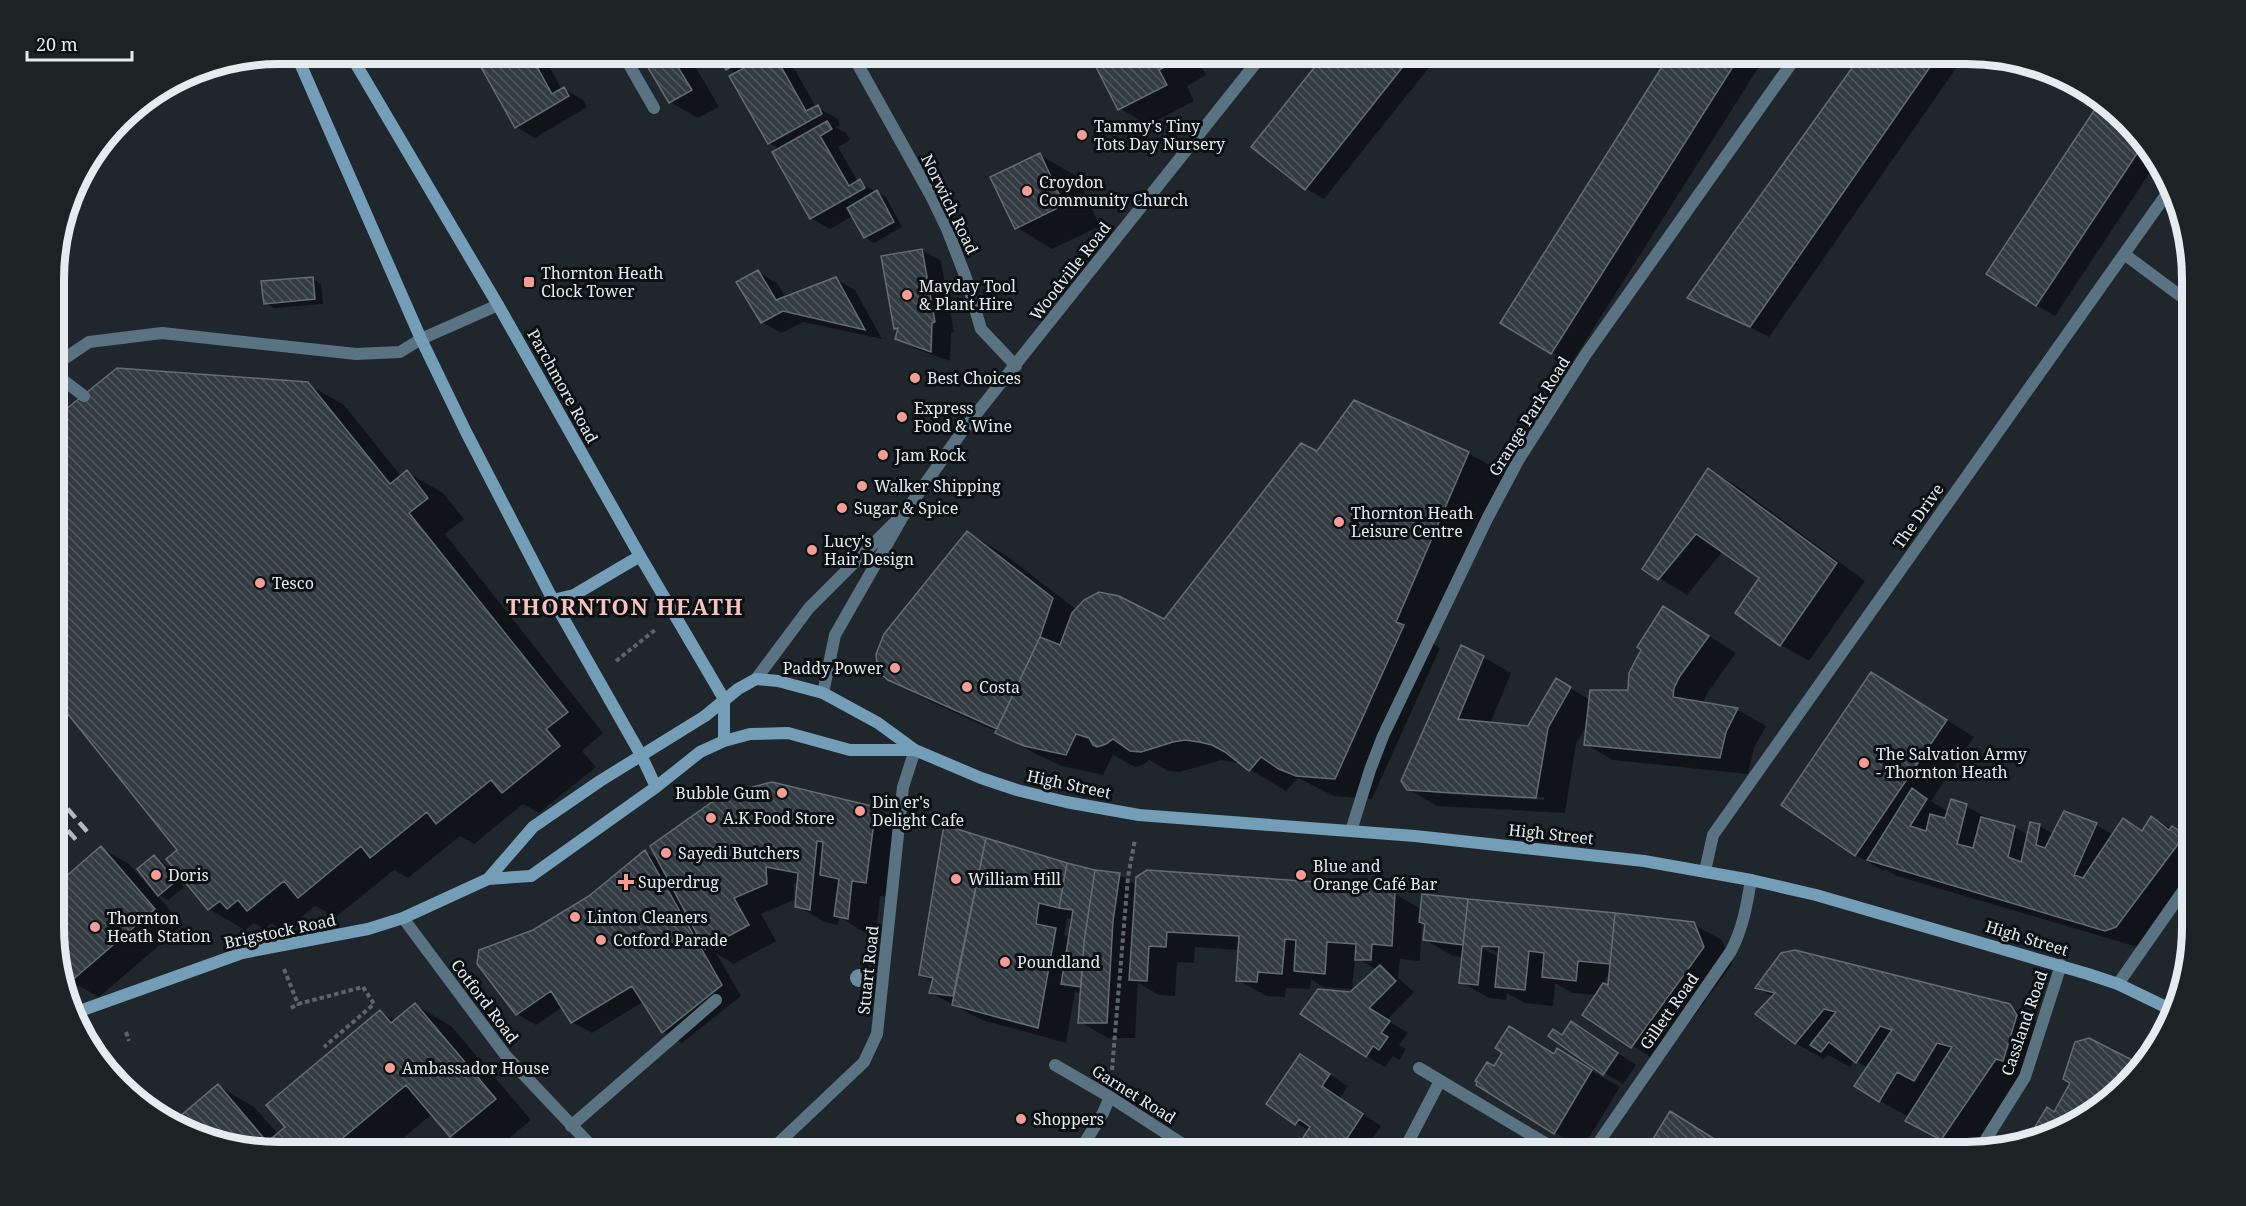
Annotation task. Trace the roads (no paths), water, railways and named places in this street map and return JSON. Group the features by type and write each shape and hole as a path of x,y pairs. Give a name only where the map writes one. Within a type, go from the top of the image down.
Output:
{"main road":[{"path":"300,64 422,339 466,432 553,600 641,755 656,787"},
{"name":"Parchmore Road","path":"356,64 498,305 724,699"},
{"path":"553,600 574,595 640,556"},
{"path":"724,741 724,699 756,679"},
{"name":"High Street","path":"756,679 778,681 823,693 878,723 915,750 981,778 1066,802 1139,814 1351,831 1587,854 1751,880 1816,895 2061,965 2118,984 2166,1007"},
{"name":"Brigstock Road","path":"488,879 532,827 705,716 724,699"},
{"name":"High Street","path":"724,741 750,735 788,733 850,750 915,750"},
{"name":"Brigstock Road","path":"82,1010 242,953 333,936 403,918 488,879 531,876 656,787 699,753 724,741"}],"street":[{"path":"629,64 654,108"},
{"name":"Norwich Road","path":"858,64 947,228 966,278 981,329 1016,366"},
{"name":"Woodville Road","path":"823,693 835,635 906,510 961,433 1255,64"},
{"name":"Grange Park Road","path":"1351,831 1383,736 1487,519 1520,459 1586,354 1791,64"},
{"name":"The Drive","path":"1705,872 1713,835 2165,197"},
{"path":"2124,254 2182,297"},
{"path":"64,359 89,342 162,333 356,354 400,352 422,339 498,305"},
{"path":"64,382 84,396"},
{"name":"Woodville Road","path":"756,679 810,608 906,510"},
{"name":"Stuart Road","path":"780,1142 864,1062 877,1035 903,787 915,750"},
{"name":"Gillett Road","path":"1599,1142 1731,951 1738,938 1751,880"},
{"path":"2118,984 2182,892"},
{"name":"Cotford Road","path":"403,918 506,1056 587,1142"},
{"name":"Cassland Road","path":"1985,1141 2025,1077 2061,965"},
{"path":"571,1126 716,1000"},
{"name":"Garnet Road","path":"1055,1065 1180,1142"},
{"path":"1419,1068 1543,1142"},
{"path":"1407,1142 1440,1081"},
{"path":"1085,1142 1110,1097"}],"railway":[{"path":"64,804 90,835"},
{"path":"64,826 78,842"}],"place":[{"name":"Tammy's Tiny Tots Day Nursery","path":"1082,135"},
{"name":"Croydon Community Church","path":"1027,191"},
{"name":"Thornton Heath Clock Tower","path":"529,282"},
{"name":"Mayday Tool & Plant Hire","path":"907,295"},
{"name":"Best Choices","path":"915,378"},
{"name":"Express Food & Wine","path":"902,417"},
{"name":"Jam Rock","path":"883,455"},
{"name":"Walker Shipping","path":"862,486"},
{"name":"Sugar & Spice","path":"842,508"},
{"name":"Thornton Heath Leisure Centre","path":"1339,522"},
{"name":"Lucy's Hair Design","path":"812,550"},
{"name":"Tesco","path":"260,583"},
{"name":"Paddy Power","path":"895,668"},
{"name":"Costa","path":"967,687"},
{"name":"The Salvation Army - Thornton Heath","path":"1864,763"},
{"name":"Bubble Gum","path":"782,793"},
{"name":"Din er's Delight Cafe","path":"860,811"},
{"name":"A.K Food Store","path":"711,818"},
{"name":"Sayedi Butchers","path":"666,853"},
{"name":"Doris","path":"156,875"},
{"name":"Blue and Orange Café Bar","path":"1301,875"},
{"name":"William Hill","path":"956,879"},
{"name":"Superdrug","path":"626,882"},
{"name":"Linton Cleaners","path":"575,917"},
{"name":"Thornton Heath Station","path":"95,927"},
{"name":"Cotford Parade","path":"601,940"},
{"name":"Poundland","path":"1005,962"},
{"name":"Ambassador House","path":"390,1068"},
{"name":"Shoppers","path":"1021,1119"}],"district":[{"name":"THORNTON HEATH","path":"625,607"}]}
